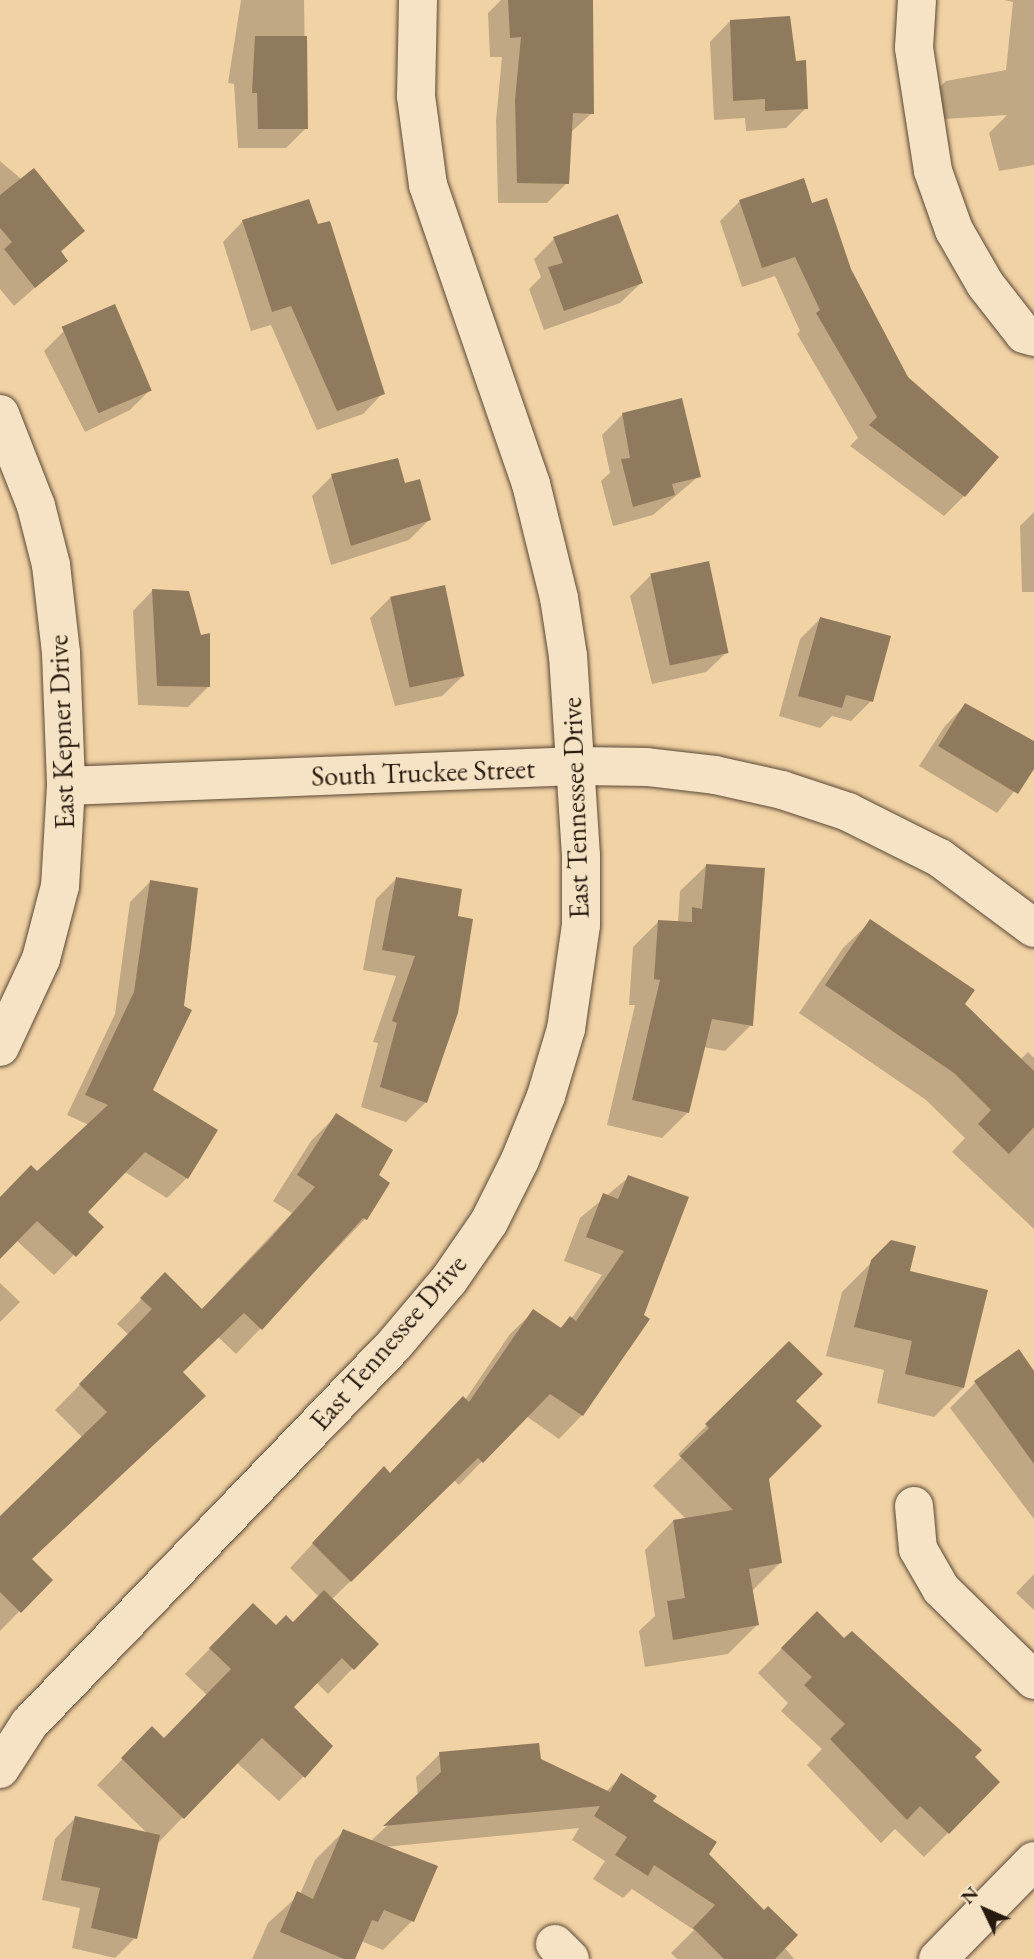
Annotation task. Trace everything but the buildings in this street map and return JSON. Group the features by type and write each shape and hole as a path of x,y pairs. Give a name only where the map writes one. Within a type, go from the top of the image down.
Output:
{"street":[{"name":"East Tennessee Drive","path":"0,1769 29,1724 394,1345 449,1280 489,1222 546,1096 566,1029 580,925 578,766 559,598 531,484 428,185 416,96 418,0"},
{"path":"917,0 914,48 933,171 954,230 985,285 1024,334 1034,337"},
{"name":"East Kepner Drive","path":"0,414 36,506 51,565 61,653 66,786 60,886 41,959 0,1047"},
{"name":"South Truckee Street","path":"66,786 578,766 647,767 715,775 782,790 848,813 940,858 1034,928"},
{"path":"914,1506 918,1549 941,1590 1034,1681"},
{"path":"938,1959 1034,1861"}]}
